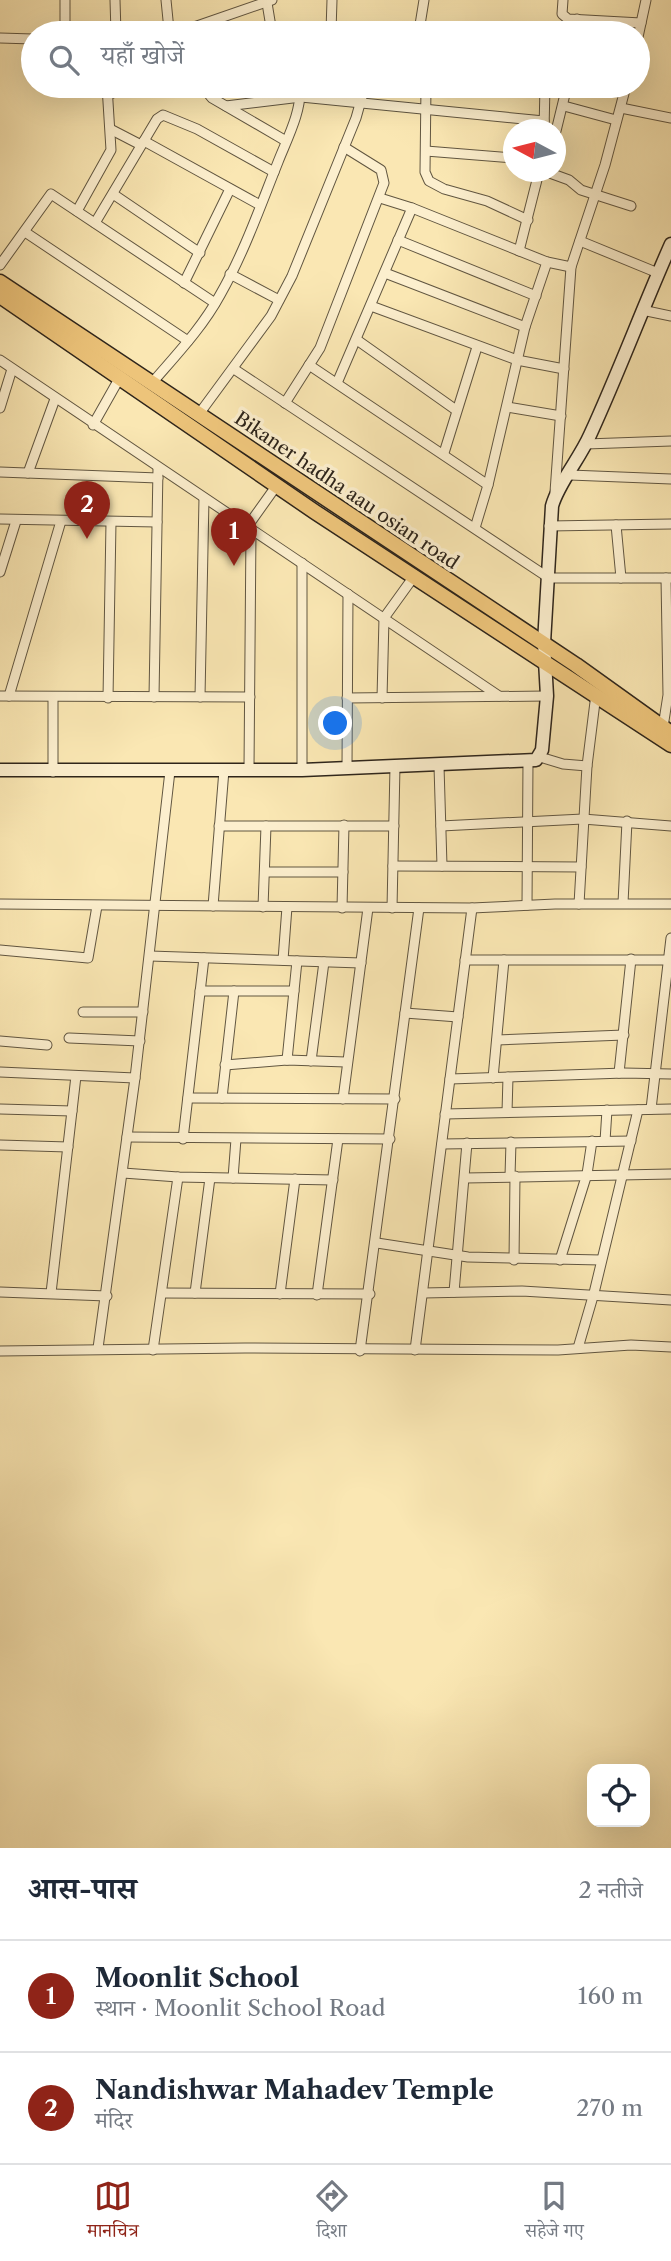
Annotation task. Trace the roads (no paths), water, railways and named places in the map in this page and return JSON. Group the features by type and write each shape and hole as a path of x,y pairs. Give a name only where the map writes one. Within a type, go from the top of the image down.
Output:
{"main road":[{"name":"Bikaner hadha aau osian road","path":"0,282 544,643 668,739"},
{"name":"Bikaner hadha aau osian road","path":"0,296 277,485 668,739"}],"street":[{"path":"65,0 65,21"},
{"path":"115,0 116,21"},
{"path":"166,0 168,21"},
{"path":"331,21 332,0 341,0"},
{"path":"416,0 424,0 425,21"},
{"path":"563,0 564,17 608,21"},
{"path":"641,21 646,0"},
{"path":"214,21 269,1 271,21"},
{"path":"0,38 21,39"},
{"path":"77,211 111,150 112,130 108,98"},
{"path":"213,98 286,141"},
{"path":"226,106 293,98"},
{"path":"152,383 188,341 215,303 274,172 301,98"},
{"path":"316,98 425,107 504,119"},
{"path":"199,414 234,369 279,300 363,98"},
{"path":"425,98 425,172 435,185 487,201 528,220"},
{"path":"544,119 545,98"},
{"path":"559,119 565,98"},
{"path":"527,905 528,820 534,760 547,696 544,643 549,578 549,526 555,493 571,267 623,98"},
{"path":"564,106 616,120"},
{"path":"621,108 671,118"},
{"path":"95,223 163,115 197,128 274,172"},
{"path":"112,130 143,143 260,205"},
{"path":"285,402 320,348 384,183 381,170 344,147"},
{"path":"426,150 503,157"},
{"path":"566,181 631,206"},
{"path":"519,251 537,182"},
{"path":"184,282 230,189"},
{"path":"0,265 51,194 215,303"},
{"path":"113,194 200,253"},
{"path":"380,198 412,208 547,262 571,267"},
{"path":"337,383 412,208"},
{"path":"25,232 188,341"},
{"path":"398,240 536,296"},
{"path":"580,241 658,272"},
{"path":"555,493 570,475 586,444 671,244"},
{"path":"475,528 488,485 524,327 547,262"},
{"path":"385,273 524,327"},
{"path":"230,274 279,300"},
{"path":"371,306 477,347 517,360 564,369"},
{"path":"642,310 671,316"},
{"path":"357,340 456,410"},
{"path":"444,453 477,347"},
{"path":"0,360 158,473 204,498 499,696"},
{"path":"309,365 488,485"},
{"path":"0,408 12,369"},
{"path":"234,369 549,578 668,578 668,739"},
{"path":"93,425 119,379"},
{"path":"28,473 54,399"},
{"path":"507,407 561,416"},
{"path":"586,444 671,441"},
{"path":"0,472 158,473"},
{"path":"154,697 158,473"},
{"path":"570,475 671,479"},
{"path":"249,769 249,528 277,485"},
{"path":"200,697 204,498"},
{"path":"0,519 157,522"},
{"path":"0,572 16,520"},
{"path":"61,521 4,696 250,697"},
{"path":"108,698 111,522"},
{"path":"549,526 671,524"},
{"path":"616,525 621,578"},
{"path":"302,563 302,769"},
{"path":"382,698 384,618 415,575"},
{"path":"347,767 348,594"},
{"path":"579,904 587,765 596,694"},
{"path":"347,698 547,696"},
{"path":"53,697 53,772"},
{"path":"0,770 53,772 302,769 439,766 534,760 587,765"},
{"path":"391,908 395,766"},
{"path":"439,766 442,866"},
{"path":"212,906 224,770"},
{"path":"98,1349 140,1041 170,771"},
{"path":"441,826 583,819 671,826"},
{"path":"623,903 627,821"},
{"path":"342,908 344,825"},
{"path":"219,826 394,826"},
{"path":"263,907 266,826"},
{"path":"393,866 580,867"},
{"path":"265,872 343,872"},
{"path":"0,904 472,908 671,904"},
{"path":"0,950 88,958 97,906"},
{"path":"283,960 287,907"},
{"path":"343,1099 368,908"},
{"path":"360,1351 377,1242 419,908"},
{"path":"415,1350 472,908"},
{"path":"651,1109 671,939"},
{"path":"150,956 361,963"},
{"path":"183,1139 204,958"},
{"path":"619,1073 631,959"},
{"path":"465,960 670,960"},
{"path":"494,1078 503,960"},
{"path":"287,1060 298,961"},
{"path":"311,1061 324,962"},
{"path":"222,1098 234,991"},
{"path":"200,992 294,992"},
{"path":"82,1012 143,1012"},
{"path":"405,1013 458,1017"},
{"path":"497,1040 624,1035"},
{"path":"69,1038 140,1041"},
{"path":"0,1041 47,1045"},
{"path":"225,1065 287,1060 346,1062"},
{"path":"0,1072 135,1079"},
{"path":"450,1079 619,1073 671,1074"},
{"path":"51,1293 76,1076"},
{"path":"507,1112 508,1077"},
{"path":"188,1098 395,1099"},
{"path":"0,1109 72,1111"},
{"path":"445,1114 671,1109"},
{"path":"605,1141 607,1110"},
{"path":"580,1343 638,1110"},
{"path":"128,1137 390,1139"},
{"path":"233,1178 236,1139"},
{"path":"317,1295 338,1139"},
{"path":"560,1260 587,1174 593,1141"},
{"path":"442,1144 631,1141"},
{"path":"511,1142 514,1260"},
{"path":"454,1292 467,1143"},
{"path":"0,1146 68,1147"},
{"path":"123,1172 178,1177 333,1180"},
{"path":"465,1178 671,1174"},
{"path":"153,1350 178,1177"},
{"path":"195,1293 210,1178"},
{"path":"280,1294 295,1179"},
{"path":"377,1242 428,1248 458,1255 514,1260 601,1260"},
{"path":"0,1292 107,1296"},
{"path":"162,1293 370,1294"},
{"path":"423,1293 594,1293 671,1300"},
{"path":"0,1351 244,1348 360,1351 580,1343 671,1347"}],"place":[{"name":"Nandishwar Mahadev Temple","path":"87,539"},
{"name":"Moonlit School","path":"234,566"}]}
